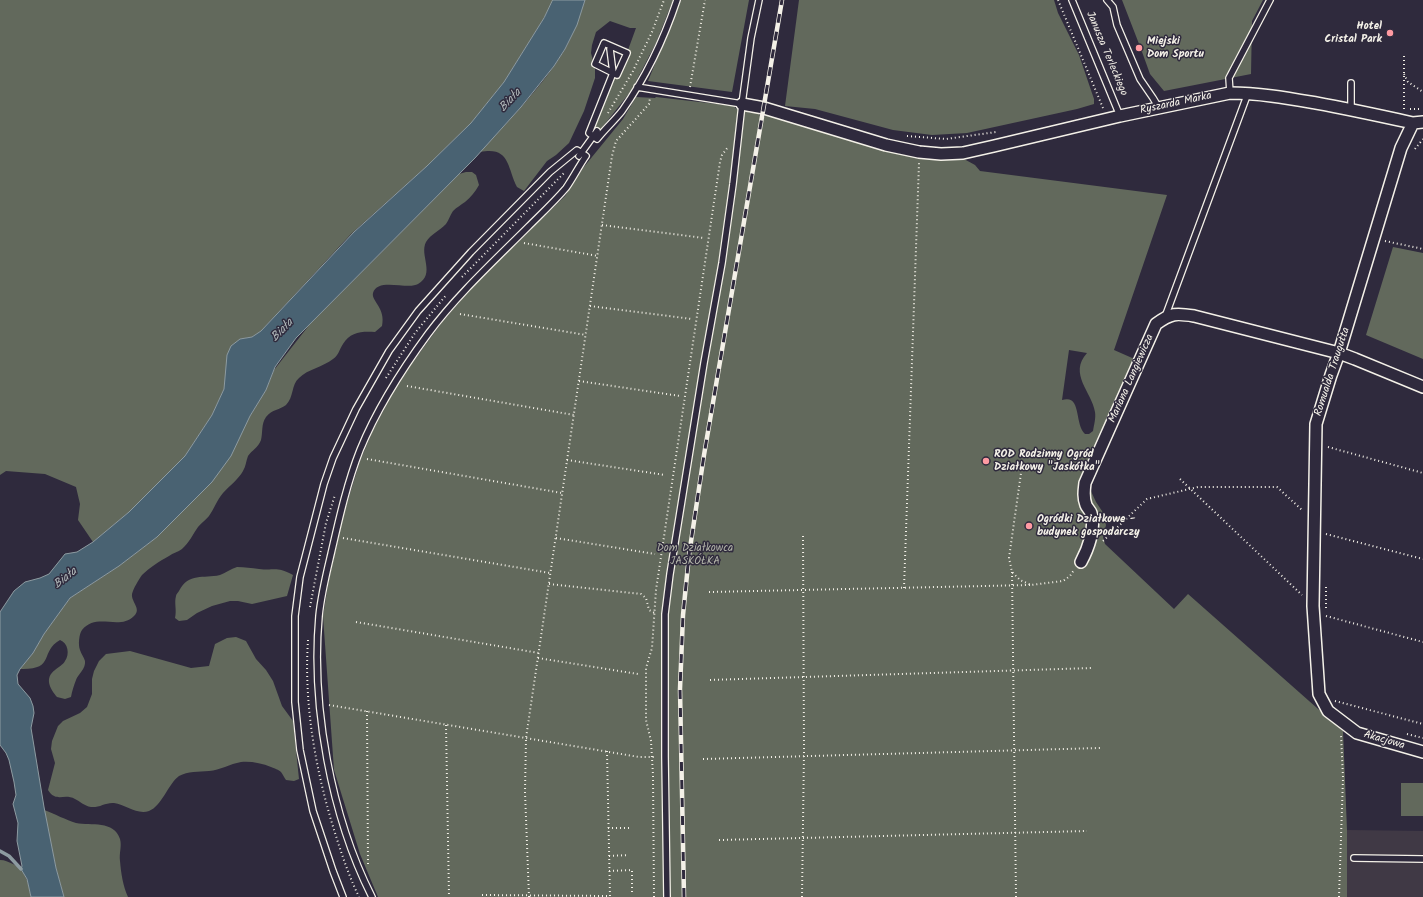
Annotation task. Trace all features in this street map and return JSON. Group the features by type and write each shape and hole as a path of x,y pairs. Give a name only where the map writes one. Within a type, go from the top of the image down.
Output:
{"street":[{"name":"Ryszarda Marka","path":"742,104 764,108 886,145 919,152 941,154 964,152 994,146 1120,116 1230,94 1248,93 1282,97 1418,123"},
{"name":"Romualda Traugutta","path":"1328,711 1320,694 1312,606 1316,424 1401,148 1418,123"},
{"path":"1165,317 1177,313 1194,316 1339,353 1423,388"},
{"name":"Mariana Langiewicza","path":"1081,562 1089,543 1092,527 1091,514 1083,496 1085,483 1156,324 1165,317"},
{"name":"Akacjowa","path":"1328,711 1357,733 1423,752"}],"lane":[{"path":"610,49 613,73 589,133 597,139 621,112 655,55 670,22 677,0"},
{"path":"666,897 665,614 700,386 722,263 751,38 759,0"},
{"name":"Janusza Terleckiego","path":"1073,0 1120,116"},
{"path":"1107,0 1113,7 1117,25 1140,79 1158,108"},
{"path":"1230,94 1229,78 1270,0"},
{"path":"604,43 627,53 617,75 613,73 595,64 604,43"},
{"path":"1351,83 1351,109"},
{"path":"636,87 742,104"},
{"path":"1165,317 1248,93"},
{"path":"580,155 597,131"},
{"path":"343,897 313,811 300,750 295,702 295,616 300,577 324,484 333,458 356,409 389,351 418,311 471,252 550,172 577,150 580,155 586,156 567,186 462,294 424,340 397,379 370,428 360,450 344,499 319,615 319,708 335,796 352,848 372,897"},
{"path":"1354,858 1423,859"}],"path":[{"path":"597,131 633,71 652,32 664,0"},
{"path":"688,95 705,0"},
{"path":"1058,0 1104,108 1096,110"},
{"path":"1404,56 1404,109"},
{"path":"1404,73 1408,82 1423,92"},
{"path":"529,896 525,792 526,738 614,145 649,104"},
{"path":"906,136 946,139 1003,131"},
{"path":"1412,153 1423,139"},
{"path":"904,588 919,152"},
{"path":"460,279 565,172"},
{"path":"602,225 704,238"},
{"path":"1382,247 1384,241 1423,249"},
{"path":"522,243 598,256"},
{"path":"384,381 415,333 450,290"},
{"path":"590,306 692,319"},
{"path":"460,314 586,335"},
{"path":"579,381 680,396"},
{"path":"407,386 574,415"},
{"path":"1316,444 1423,473"},
{"path":"364,459 562,493"},
{"path":"567,460 665,475"},
{"path":"1016,897 1012,572 1009,558 1022,466"},
{"path":"1180,479 1312,606"},
{"path":"1102,542 1147,499 1198,486 1278,487 1302,510"},
{"path":"309,614 310,599 326,523 335,495"},
{"path":"1326,541 1326,533 1423,559"},
{"path":"802,897 803,534"},
{"path":"341,538 550,573"},
{"path":"556,538 655,554"},
{"path":"709,592 1031,585 1062,581 1070,576 1081,562"},
{"path":"1012,572 1020,580 1031,585"},
{"path":"1326,578 1326,608"},
{"path":"549,584 641,594 646,598 649,610 654,613 665,614"},
{"path":"1326,616 1423,642"},
{"path":"356,622 539,653"},
{"path":"308,636 308,705 314,753 339,848 359,897"},
{"path":"538,658 638,674"},
{"path":"710,680 1092,668"},
{"path":"1332,696 1339,707"},
{"path":"1335,700 1423,724"},
{"path":"324,705 639,757 665,757"},
{"path":"367,712 368,868"},
{"path":"1339,897 1343,778 1342,722"},
{"path":"446,725 449,897"},
{"path":"1402,733 1423,738"},
{"path":"703,759 1100,748"},
{"path":"482,895 610,897 606,751"},
{"path":"608,828 631,828"},
{"path":"719,840 1087,831"},
{"path":"609,856 629,855"},
{"path":"609,871 632,870 632,894"}],"shaded area":[{"path":"1347,830 1423,831 1423,897 1347,897"}],"green space":[{"path":"0,0 553,0 544,18 504,82 471,123 427,166 351,234 261,331 252,337 240,339 226,375 224,389 212,415 185,456 129,512 93,542 78,520 80,504 76,487 45,474 6,471 0,475"},
{"path":"585,0 673,0 656,43 631,91 597,134 593,131 636,28 630,28 610,21 596,32 591,53 595,69 595,78 584,111 569,143 547,161 524,191 517,187 509,166 502,155 497,152 490,151 480,152 524,103 555,65 570,39"},
{"path":"681,0 749,0 732,92 648,81"},
{"path":"799,0 1054,0 1058,13 1079,55 1094,99 1094,104 967,133 932,135 893,130 815,109 785,106"},
{"path":"1122,0 1263,0 1252,21 1251,74 1164,91 1150,74"},
{"name":"Dom Działkowca JASKÓŁKA","path":"636,97 656,97 735,106 735,108 751,113 759,112 759,115 765,117 765,114 964,159 975,165 980,171 1167,195 1114,350 1139,361 1090,471 1090,489 1102,511 1106,525 1103,537 1105,544 1174,609 1188,594 1343,731 1347,830 1347,897 378,897 360,854 334,770 323,616 329,579 344,513 360,461 373,430 400,380 442,322 474,285 565,196 583,168 623,119","holes":["1069,350 1087,353 1082,361 1080,376 1095,412 1093,431 1089,434 1085,434 1082,429 1075,405 1072,401 1068,399 1062,400"]},
{"path":"472,172 476,175 479,185 465,202 453,211 446,224 426,242 424,253 427,270 423,280 418,284 413,285 386,285 376,288 373,296 382,314 382,326 375,332 361,332 349,337 343,344 338,354 329,362 307,372 296,381 289,402 281,408 271,412 264,420 261,440 248,456 241,474 221,496 209,516 198,527 187,544 180,550 151,567 141,577 132,594 137,608 134,616 122,622 94,622 82,630 79,645 80,651 85,660 85,664 76,680 71,697 65,699 57,697 49,684 52,673 63,664 67,658 68,652 63,641 60,640 54,645 46,659 38,667 31,669 20,669 33,653 44,634 70,598 119,566 157,537 250,416 266,390 274,370 310,324 459,174"},
{"path":"1393,247 1423,253 1423,359 1366,335"},
{"path":"237,567 279,570 293,575 287,596 252,604 230,601 212,606 197,613 187,620 179,621 175,618 176,595 187,581 197,577 220,575"},
{"path":"236,637 246,641 256,659 266,670 273,681 282,706 293,721 299,779 294,781 286,780 281,772 276,769 264,764 248,762 241,762 213,770 186,773 179,776 175,780 158,805 145,812 136,811 114,803 91,807 86,806 71,797 57,797 51,794 48,790 55,763 51,749 52,741 58,726 63,721 80,713 87,707 92,694 92,679 94,671 99,661 106,654 130,651 191,668 209,666 215,644 227,638"},
{"path":"1401,783 1423,783 1423,816 1401,816"},
{"path":"44,810 76,823 107,826 117,833 121,842 120,858 122,875 128,897 64,897 56,868"},
{"path":"0,860 13,864 21,870 26,878 31,897 0,897"}],"water":[{"name":"Biała","path":"553,0 585,0 577,25 565,49 554,66 521,107 475,158 296,338 275,367 266,390 250,416 231,456 212,482 157,537 119,566 70,598 44,634 33,653 20,669 17,675 18,684 30,698 33,706 34,713 31,728 44,807 56,868 64,897 31,897 27,879 21,869 22,866 17,841 18,823 13,804 16,795 14,782 9,760 0,745 0,612 14,591 25,582 49,574 65,554 77,552 93,542 129,512 185,456 212,415 224,389 227,355 231,346 240,339 252,337 261,331 354,232 427,166 471,123 504,82 544,18"}],"waterway":[{"path":"0,851 9,856 21,869"}],"railway":[{"path":"684,897 680,689 683,615 689,555 704,455 782,0"}],"place":[{"name":"Hotel Cristal Park","path":"1390,33"},
{"name":"Miejski Dom Sportu","path":"1139,48"},
{"name":"ROD Rodzinny Ogród Działkowy \"Jaskółka\"","path":"986,461"},
{"name":"Ogródki Działkowe - budynek gospodarczy","path":"1029,526"}]}
